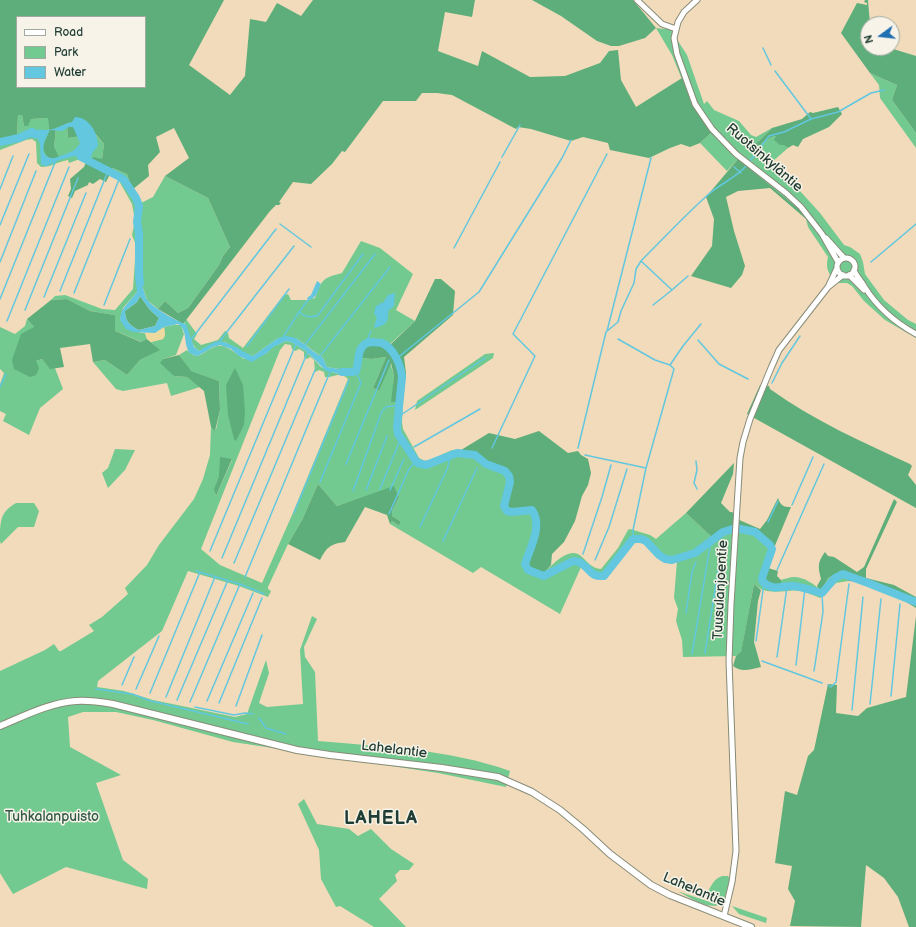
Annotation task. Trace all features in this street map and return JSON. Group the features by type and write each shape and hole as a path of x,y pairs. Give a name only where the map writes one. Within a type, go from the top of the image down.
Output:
{"main road":[{"name":"Lahelantie","path":"0,726 36,710 67,702 77,701 104,703 297,750 442,768 498,777 532,792 560,810 610,854 651,885 670,895 751,927"}],"street":[{"path":"637,0 662,24 676,30 684,12 697,0"},
{"name":"Ruotsinkyläntie","path":"676,30 674,45 689,91 695,104 712,128 736,154 786,193 801,207 822,234 844,258"},
{"name":"Ruotsinkyläntie","path":"822,234 838,262"},
{"path":"854,270 849,275 840,274 837,268 838,262 844,258 851,260 854,270 868,294"},
{"name":"Tuusulanjoentie","path":"724,916 732,882 736,851 729,661 740,458 743,442 753,413 780,350 828,287 837,268"},
{"name":"Tuusulanjoentie","path":"828,287 843,275"},
{"path":"849,275 891,318 916,334"}],"green space":[{"path":"0,0 224,0 189,65 230,95 245,76 250,19 266,22 277,3 301,16 313,0 475,0 472,17 445,12 438,51 478,66 482,51 530,77 565,76 600,63 609,51 618,50 621,80 636,107 682,78 695,106 712,132 700,143 690,147 681,144 649,158 610,150 608,143 583,137 571,141 531,129 518,127 516,129 452,95 422,93 416,101 383,101 345,152 342,151 332,164 311,184 293,182 279,202 281,203 276,205 270,211 183,324 158,309 165,301 178,313 188,308 230,247 208,198 165,176 189,158 174,128 156,137 160,152 148,165 149,176 132,190 127,174 113,168 106,182 100,179 93,184 89,182 88,185 75,191 72,198 68,196 71,189 70,179 84,167 86,162 91,164 93,157 102,159 104,144 87,124 88,135 68,138 67,126 56,128 54,147 59,157 50,160 43,148 49,129 48,118 31,119 28,126 24,126 22,115 18,115 17,136 0,139"},
{"path":"532,0 633,0 656,28 645,38 619,46 611,46 597,41 561,16"},
{"path":"865,0 868,0 869,16 860,16 860,56 900,56 900,51 916,56 916,133 892,100 897,85 870,73 841,33 857,3 867,5 867,3 864,2"},
{"path":"669,27 687,55 704,104 707,101 714,110 739,121 751,135 756,137 772,128 759,141 748,147 755,156 765,140 776,136 788,148 772,162 772,169 800,191 820,213 844,245 860,254 865,274 884,300 908,320 916,324 916,338 885,320 864,301 852,286 847,283 837,283 834,280 827,268 828,257 808,227 806,219 799,209 738,159 727,171 700,143 712,132 698,115 672,55 656,28 665,29"},
{"path":"870,73 897,85 892,100 916,133 916,148 880,98 879,85"},
{"path":"838,107 842,114 829,127 803,139 798,147 793,145 788,148 784,145 780,145 774,140 776,136 765,140 755,156 748,147 759,141 772,128 802,119 810,112 813,113"},
{"path":"18,115 22,115 24,126 31,119 48,118 54,147 56,128 67,126 68,138 87,135 86,124 104,144 102,159 91,165 80,159 69,163 68,160 41,167 37,163 36,142 32,139 0,150 0,139 17,136"},
{"path":"738,159 799,209 806,219 770,188 738,191 726,197 734,231 745,266 742,275 731,288 691,276 712,246 714,219 706,197"},
{"path":"113,168 127,174 132,190 141,203 153,197 165,176 208,198 230,247 188,308 178,313 165,301 158,309 147,300 140,274 137,292 123,308 120,320 141,333 145,333 147,339 142,342 115,331 115,315 90,311 67,299 51,300 55,296 65,295 102,309 115,310 133,289 136,245 132,235 135,220 132,204 118,179 110,176"},
{"name":"Tuhkalanpuisto","path":"361,241 380,248 413,274 396,310 415,321 388,346 381,342 368,341 357,357 371,359 386,357 373,388 379,391 390,362 394,376 392,402 403,402 403,429 419,458 425,461 452,450 461,450 476,453 486,463 508,470 511,482 506,499 510,510 533,508 539,518 539,527 527,566 542,575 560,558 571,553 576,553 592,566 601,569 618,548 628,530 630,529 650,535 656,539 686,513 713,538 731,529 739,527 754,529 761,533 768,539 774,548 764,579 781,586 781,580 791,577 798,577 812,583 820,591 828,578 841,571 849,574 848,581 836,583 820,598 796,590 778,592 766,591 754,584 741,653 736,656 683,657 682,640 676,621 678,609 674,598 677,561 665,558 643,540 632,543 604,576 596,577 582,565 560,614 481,567 473,573 390,524 392,521 398,525 400,521 392,516 392,511 399,497 394,487 337,506 318,484 302,520 288,544 268,587 271,591 268,597 239,586 188,571 162,631 98,681 97,687 124,691 153,700 235,717 247,714 266,660 269,673 259,703 267,707 303,704 300,650 312,616 317,619 304,647 305,657 315,672 318,741 391,747 439,753 463,758 510,771 506,787 438,773 233,742 153,720 116,712 83,712 68,717 70,747 121,775 96,783 123,860 148,879 147,889 66,867 13,894 0,873 0,671 45,650 54,644 59,651 61,651 94,631 89,625 102,617 128,594 125,588 147,565 159,545 194,499 203,479 210,455 211,427 216,430 220,410 219,381 190,371 179,355 187,350 193,355 198,356 216,346 221,346 229,349 244,359 267,353 272,347 286,341 291,342 306,351 321,367 334,373 352,375 350,371 327,367 323,358 296,338 278,338 253,356 246,354 225,342 199,351 192,342 184,322 186,319 197,334 194,339 201,345 218,340 225,331 228,333 229,338 243,348 283,296 288,294 291,300 308,300 315,298 324,280 342,273","holes":["285,344 291,345 292,349 295,351 299,349 304,352 304,357 307,359 310,357 314,360 315,372 319,370 324,372 325,377 342,375 348,379 292,515 262,583 220,565 201,549 280,350","232,460 216,496 215,491 217,481"]},
{"path":"435,279 441,279 455,291 453,315 404,357 406,373 403,402 391,402 394,376 391,363 379,391 373,388 386,357 371,359 357,357 359,351 365,343 373,341 389,346 415,321"},
{"path":"140,296 150,310 159,318 155,326 139,330 129,323 126,318 125,311 137,302"},
{"path":"67,299 90,311 115,315 115,331 141,342 147,339 160,350 140,360 127,375 105,360 93,362 90,344 60,348 64,367 50,369 42,359 36,361 39,368 36,375 30,377 14,369 12,360 21,334 34,327 27,319 51,300"},
{"path":"27,319 34,327 36,361 42,359 50,368 55,368 63,389 40,408 29,435 3,421 6,414 0,411 0,384 4,373 0,369 0,327 15,334 25,326"},
{"path":"181,325 184,334 176,355 163,359 174,376 187,377 200,387 171,396 167,383 123,391 116,389 93,362 105,360 127,375 140,360 159,350 151,342 163,339 165,335 164,327"},
{"path":"494,353 493,358 415,410 417,401 485,354"},
{"path":"179,355 191,371 219,381 220,410 215,431 211,427 204,391 187,377 174,376 160,363 163,359"},
{"path":"235,368 243,385 245,412 244,425 236,441 234,439 228,415 226,385"},
{"path":"760,385 769,386 770,389 786,400 821,421 910,464 912,466 908,475 916,485 916,508 747,414"},
{"path":"539,431 568,453 578,451 581,455 588,459 591,473 588,485 582,496 575,521 564,542 552,554 551,565 542,575 526,566 539,527 539,518 533,508 510,510 506,505 510,484 510,475 508,470 486,463 476,453 461,450 489,433 515,439"},
{"path":"115,449 135,450 125,470 108,488 102,473 108,468"},
{"path":"220,457 232,459 216,496 214,489 219,476"},
{"path":"734,463 733,474 721,503 735,515 737,519 760,529 767,520 778,498 783,506 791,507 774,548 761,533 746,527 730,529 713,538 686,513"},
{"path":"318,484 337,506 394,486 399,497 392,511 392,516 400,521 400,524 398,525 392,521 390,524 387,515 365,507 345,542 332,545 320,560 288,544 302,520"},
{"path":"894,499 897,502 866,569 866,578 894,585 916,597 916,608 884,590 865,584 848,581 849,574 841,571 828,578 820,592 817,586 821,579 819,565 825,552 828,556 834,557 857,572 864,567"},
{"path":"16,503 34,503 39,511 34,527 18,527 1,544 0,528 2,518 7,510"},
{"path":"768,568 778,571 777,576 781,580 781,586 768,584 764,579"},
{"path":"754,584 761,590 758,601 754,642 761,667 743,670 733,666 736,656 741,652"},
{"path":"916,616 916,927 909,927 898,897 884,878 866,865 861,927 790,926 795,901 788,889 792,866 775,863 785,791 797,795 808,756 814,750 828,684 837,685 836,713 858,716 867,708 906,697"},
{"path":"304,799 317,824 349,829 358,836 371,829 391,849 414,864 409,870 400,870 395,875 397,881 379,899 406,927 374,927 340,906 336,907 321,879 319,850 298,804"},
{"path":"722,876 728,876 730,880 724,900 721,902 707,898 706,896 712,884 716,879"},
{"path":"680,892 719,905 709,906"},
{"path":"732,906 767,918 766,923 739,914"}],"sand":[{"path":"164,327 165,335 163,339 151,342 147,339 145,333 155,333"}],"water":[{"path":"75,117 80,118 88,123 94,131 98,141 98,146 93,152 89,162 75,156 59,160 47,166 41,165 40,144 38,139 29,137 22,138 22,136 33,130 49,130 72,122","holes":["69,127 73,127 80,143 77,147 71,152 57,157 51,158 47,156 43,150 46,137 50,130 62,131"]},
{"path":"140,273 145,295 148,301 164,313 186,324 194,347 199,351 219,341 229,344 253,356 278,338 287,336 296,338 323,358 327,367 350,371 353,374 345,375 326,371 306,351 291,342 286,341 273,347 267,353 252,362 239,356 231,349 220,345 213,347 198,356 192,354 187,347 182,327 178,324 164,327 155,333 133,332 126,329 120,320 121,314 123,309 137,292 135,275","holes":["140,296 150,310 159,318 155,326 139,330 133,327 126,318 125,311 137,302"]},
{"path":"317,281 321,284 318,292 315,297 308,300 307,298 311,295"},
{"path":"395,293 394,306 388,311 388,318 386,322 382,326 375,328 377,317 374,314 376,305 378,306 380,303 383,303 388,295"}],"waterway":[{"path":"763,48 771,65"},
{"path":"775,71 811,119"},
{"path":"749,162 769,136 784,132 811,119 838,112 871,93 884,90"},
{"path":"502,157 520,125"},
{"path":"0,142 19,138 32,132"},
{"path":"396,359 479,292 562,158 571,140"},
{"path":"0,225 29,154"},
{"path":"492,448 535,356 513,334 607,154"},
{"path":"0,189 13,156"},
{"path":"81,157 120,177 124,180 136,198 139,206 137,222 139,233 140,283"},
{"path":"607,331 651,158"},
{"path":"0,299 56,160"},
{"path":"454,248 500,162"},
{"path":"578,448 606,332 618,322 621,311 634,283 636,269 641,261 701,201 715,189 739,173 747,165"},
{"path":"7,321 69,167"},
{"path":"734,167 741,173"},
{"path":"0,262 36,171"},
{"path":"60,291 108,171"},
{"path":"74,293 120,177"},
{"path":"25,310 78,178"},
{"path":"44,297 86,193"},
{"path":"280,224 311,247"},
{"path":"871,262 916,224"},
{"path":"190,341 276,229"},
{"path":"104,305 130,239"},
{"path":"219,342 294,246"},
{"path":"283,337 299,312 308,316 318,315 363,254"},
{"path":"304,346 375,254"},
{"path":"641,261 672,290 688,276"},
{"path":"320,356 390,267"},
{"path":"247,346 289,289"},
{"path":"653,305 672,290"},
{"path":"299,312 308,300"},
{"path":"670,365 701,324"},
{"path":"366,343 371,331"},
{"path":"772,383 782,363 800,336"},
{"path":"618,339 655,360 670,365 674,369 646,468 633,530 633,539"},
{"path":"698,340 719,364 748,379"},
{"path":"342,372 356,371 360,350 366,343 382,343 386,345 396,358 402,377 397,427 398,434 416,461 426,465 457,453 475,455 486,464 505,471 509,476 510,482 504,506 507,511 532,510 535,516 536,530 525,564 528,570 544,576 574,561 581,563 591,573 604,576 633,539 641,539 646,541 659,555 665,559 672,560 695,553 723,532 736,528 755,532 770,545 772,549 762,578 763,582 771,587 793,586 822,593 835,578 843,574 916,602"},
{"path":"210,551 296,344"},
{"path":"222,558 308,351"},
{"path":"398,417 485,358"},
{"path":"346,464 389,360"},
{"path":"234,563 315,370"},
{"path":"320,482 361,383 356,371"},
{"path":"245,577 330,372"},
{"path":"0,387 6,374"},
{"path":"294,513 349,380"},
{"path":"353,491 382,411 386,407 399,405"},
{"path":"414,447 480,409"},
{"path":"366,490 387,436"},
{"path":"380,489 401,438"},
{"path":"585,455 646,468"},
{"path":"420,527 448,467 449,461 447,456"},
{"path":"792,505 813,457"},
{"path":"390,490 404,459"},
{"path":"389,514 409,469 416,461"},
{"path":"696,461 697,470 694,483 697,489"},
{"path":"777,570 824,464"},
{"path":"583,554 611,465"},
{"path":"443,541 477,468"},
{"path":"595,560 609,527 627,469"},
{"path":"768,522 778,501"},
{"path":"692,654 711,540"},
{"path":"705,653 720,558"},
{"path":"686,613 692,572 696,562"},
{"path":"196,571 240,584 264,594"},
{"path":"150,693 200,572"},
{"path":"166,697 215,577"},
{"path":"177,700 228,580"},
{"path":"756,641 764,583"},
{"path":"190,702 240,584"},
{"path":"828,685 831,687 836,682 849,584"},
{"path":"777,657 787,587"},
{"path":"796,665 805,588"},
{"path":"207,701 253,593"},
{"path":"814,671 823,612 822,593"},
{"path":"852,710 863,597"},
{"path":"219,703 262,598"},
{"path":"870,704 881,599"},
{"path":"891,696 900,604"},
{"path":"236,706 262,635"},
{"path":"136,689 159,636"},
{"path":"122,685 134,657"},
{"path":"762,661 822,683"},
{"path":"96,689 132,694 151,701 248,724"},
{"path":"195,707 234,715 245,713 253,714"},
{"path":"259,718 266,728 286,734"}],"district":[{"name":"LAHELA","path":"381,819"}]}
